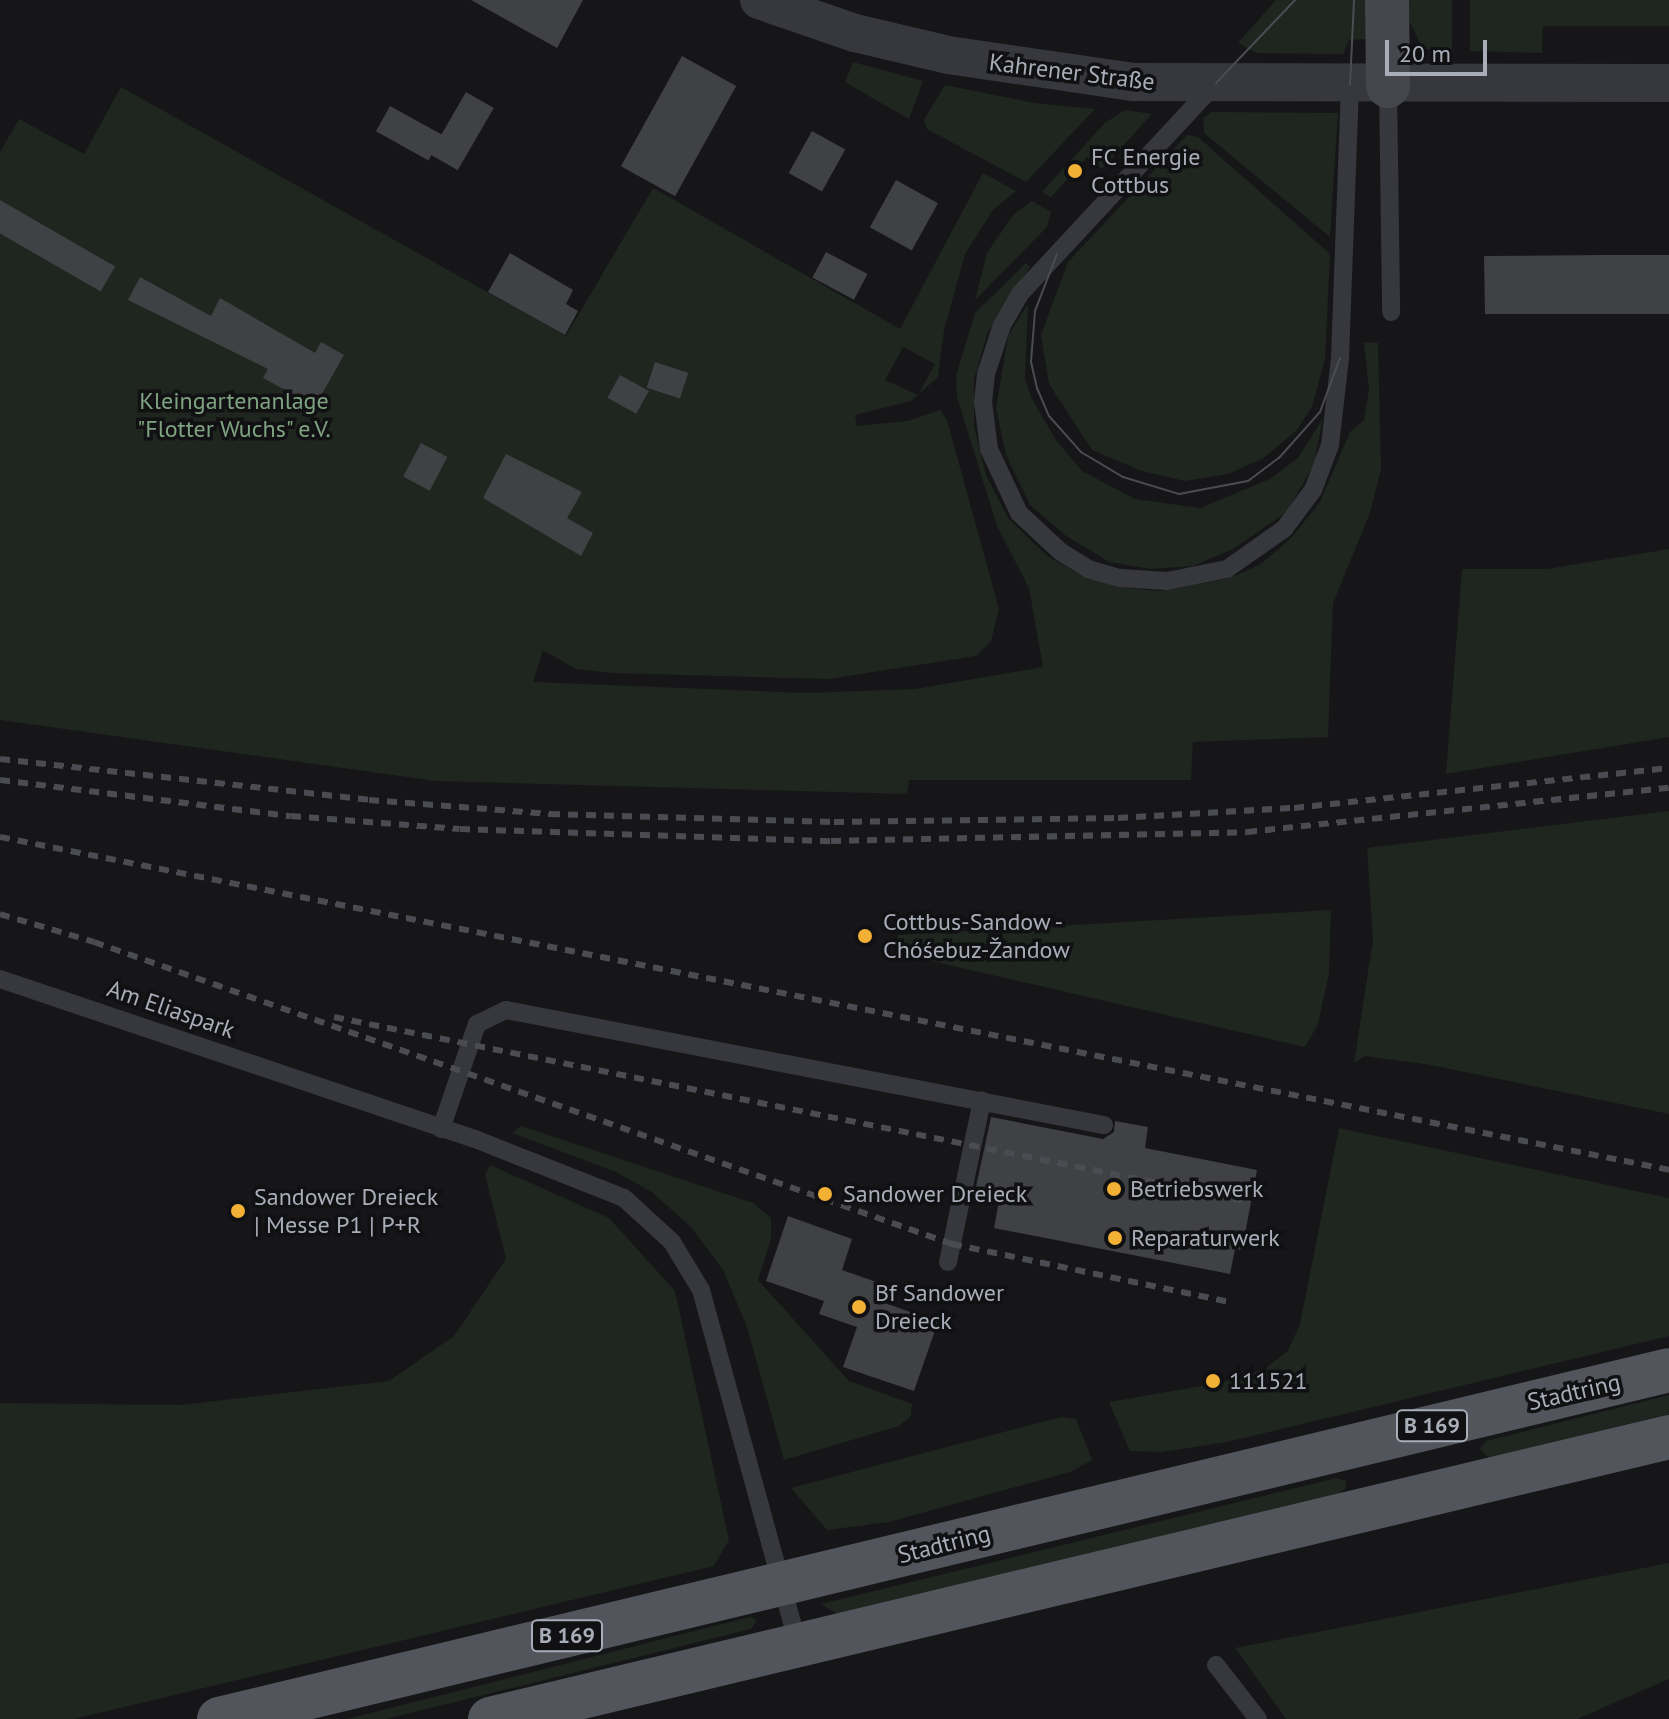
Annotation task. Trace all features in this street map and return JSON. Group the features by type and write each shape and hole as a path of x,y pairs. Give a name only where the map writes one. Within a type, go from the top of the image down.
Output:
{"main road":[{"name":"Stadtring","path":"219,1719 1669,1370"},
{"path":"490,1719 1669,1437"}],"street":[{"path":"1369,85 1387,0"},
{"name":"Kahrener Straße","path":"762,1 855,33 1024,69 1134,82 1369,85 1669,83"}],"lane":[{"path":"1216,83 1020,294 1002,325 986,374 983,402 989,449 1019,513 1075,561 1120,578 1167,581 1227,569 1284,529 1313,490 1330,445 1369,85"},
{"path":"1369,85 1391,312"},
{"name":"Am Eliaspark","path":"0,979 135,1020 574,1175 624,1198 672,1242 701,1290 765,1510 798,1644"},
{"path":"441,1129 477,1024 506,1010 1104,1125"},
{"path":"948,1262 982,1101"},
{"path":"1216,1665 1258,1719"}],"green space":[{"path":"1276,0 1373,0 1370,30 1365,39 1349,40 1343,54 1257,53 1238,43"},
{"path":"1408,0 1452,0 1452,49 1423,49 1409,21"},
{"path":"1470,0 1669,0 1669,26 1543,26 1542,53 1470,51"},
{"path":"853,62 923,81 909,119 845,82"},
{"path":"945,85 1034,103 1095,109 1026,182 927,129 924,120"},
{"name":"Kleingartenanlage \"Flotter Wuchs\" e.V.","path":"121,87 566,336 653,188 900,329 983,173 1016,191 993,210 965,254 944,330 938,377 918,395 911,401 855,415 857,426 908,421 940,410 947,420 999,609 991,641 976,656 828,679 612,673 576,669 543,650 533,682 806,693 915,689 1043,667 1029,588 997,526 957,397 956,376 975,313 1026,263 1030,267 988,332 974,379 974,426 986,475 1008,518 1046,555 1084,577 1127,588 1161,591 1230,578 1261,564 1291,538 1320,502 1350,432 1364,420 1369,390 1364,342 1378,343 1381,469 1370,513 1333,603 1328,737 1193,742 1191,780 909,780 907,794 436,781 0,720 0,152 19,119 84,154","holes":["903,347 935,364 918,395 885,380"]},
{"path":"1125,110 1152,114 1102,169 1087,157 1051,197 1042,192 1105,123"},
{"path":"1212,112 1338,113 1330,237 1204,133 1203,118"},
{"path":"1187,135 1198,137 1330,254 1325,359 1312,407 1296,431 1262,459 1228,474 1185,481 1142,471 1092,450 1049,384 1041,335 1068,262"},
{"path":"1032,201 1051,212 1047,227 975,300 987,253 1013,215"},
{"path":"1028,304 1025,378 1031,397 1056,440 1082,471 1135,499 1200,508 1270,479 1298,458 1323,418 1314,464 1287,512 1233,549 1193,566 1150,569 1109,562 1065,535 1030,505 1006,455 996,408 1008,336"},
{"path":"1669,549 1669,737 1446,774 1462,569 1547,569"},
{"path":"1669,811 1669,1114 1431,1065 1365,1056 1354,1063 1373,940 1367,848"},
{"path":"1331,910 1329,973 1318,1024 1305,1047 897,953 898,935"},
{"path":"521,1126 753,1203 771,1218 771,1239 758,1280 849,1381 912,1404 911,1416 899,1426 784,1460 747,1327 723,1270 692,1228 652,1192 616,1172 512,1133"},
{"path":"1339,1128 1669,1198 1669,1336 1227,1442 1162,1452 1130,1451 1109,1402 1224,1382 1264,1369 1288,1351 1300,1324"},
{"path":"490,1165 609,1218 675,1291 729,1540 714,1566 74,1719 0,1719 0,1403 181,1405 389,1381 454,1336 506,1259 485,1175"},
{"path":"1669,1395 1669,1414 1489,1458 1480,1449 1486,1441"},
{"path":"1061,1417 1076,1419 1092,1460 1070,1472 889,1522 827,1530 791,1488"},
{"path":"1337,1478 1346,1481 1346,1488 1337,1495 839,1615 821,1604"},
{"path":"1669,1563 1669,1679 1577,1719 1286,1719 1235,1648"},
{"path":"750,1617 757,1620 751,1629 386,1719 347,1719"}],"building":[{"path":"471,0 583,0 557,48"},
{"path":"682,56 736,86 675,196 621,166"},
{"path":"466,92 494,108 458,170 430,154"},
{"path":"390,106 442,135 428,160 376,131"},
{"path":"812,131 845,149 822,191 789,173"},
{"path":"896,180 938,203 912,251 870,227"},
{"path":"0,200 115,266 101,292 0,233"},
{"path":"826,252 867,274 854,300 812,278"},
{"path":"510,253 573,290 566,304 578,311 565,335 488,292"},
{"path":"1669,255 1669,314 1485,314 1484,256"},
{"path":"140,277 211,316 220,298 315,353 321,342 344,355 315,406 263,378 268,369 128,300"},
{"path":"655,362 688,373 680,398 647,388"},
{"path":"620,375 649,391 636,414 607,398"},
{"path":"421,443 447,457 430,491 403,477"},
{"path":"506,454 582,492 567,518 593,533 581,556 483,498"},
{"name":"Betriebswerk","path":"991,1117 1103,1139 1114,1132 1115,1121 1148,1127 1145,1148 1257,1170 1242,1250 1235,1249 1230,1274 994,1228 999,1201 974,1196"},
{"name":"Bf Sandower Dreieck","path":"788,1216 852,1239 842,1270 879,1283 874,1299 938,1322 914,1391 843,1367 857,1327 819,1314 824,1301 766,1281"}],"tram line":[{"path":"1216,83 1295,0"},
{"path":"1350,85 1354,0"},
{"path":"1057,254 1035,311 1031,362 1037,388 1049,416 1081,452 1123,477 1179,494 1248,481 1279,458 1320,412 1340,358"}],"railway":[{"path":"0,759 369,800 550,814 834,822 1118,818 1294,808 1669,768"},
{"path":"0,780 291,816 460,829 831,841 1247,832 1669,788"},
{"path":"0,837 1669,1170"},
{"path":"0,914 94,942 952,1244 1226,1301"},
{"path":"334,1017 1242,1200"}],"place":[{"name":"FC Energie Cottbus","path":"1075,171"},
{"name":"Cottbus-Sandow - Chóśebuz-Žandow","path":"865,936"},
{"name":"Betriebswerk","path":"1114,1189"},
{"name":"Sandower Dreieck","path":"825,1194"},
{"name":"Sandower Dreieck | Messe P1 | P+R","path":"238,1211"},
{"name":"Reparaturwerk","path":"1115,1238"},
{"name":"Bf Sandower Dreieck","path":"859,1307"},
{"name":"111521","path":"1213,1381"}]}
